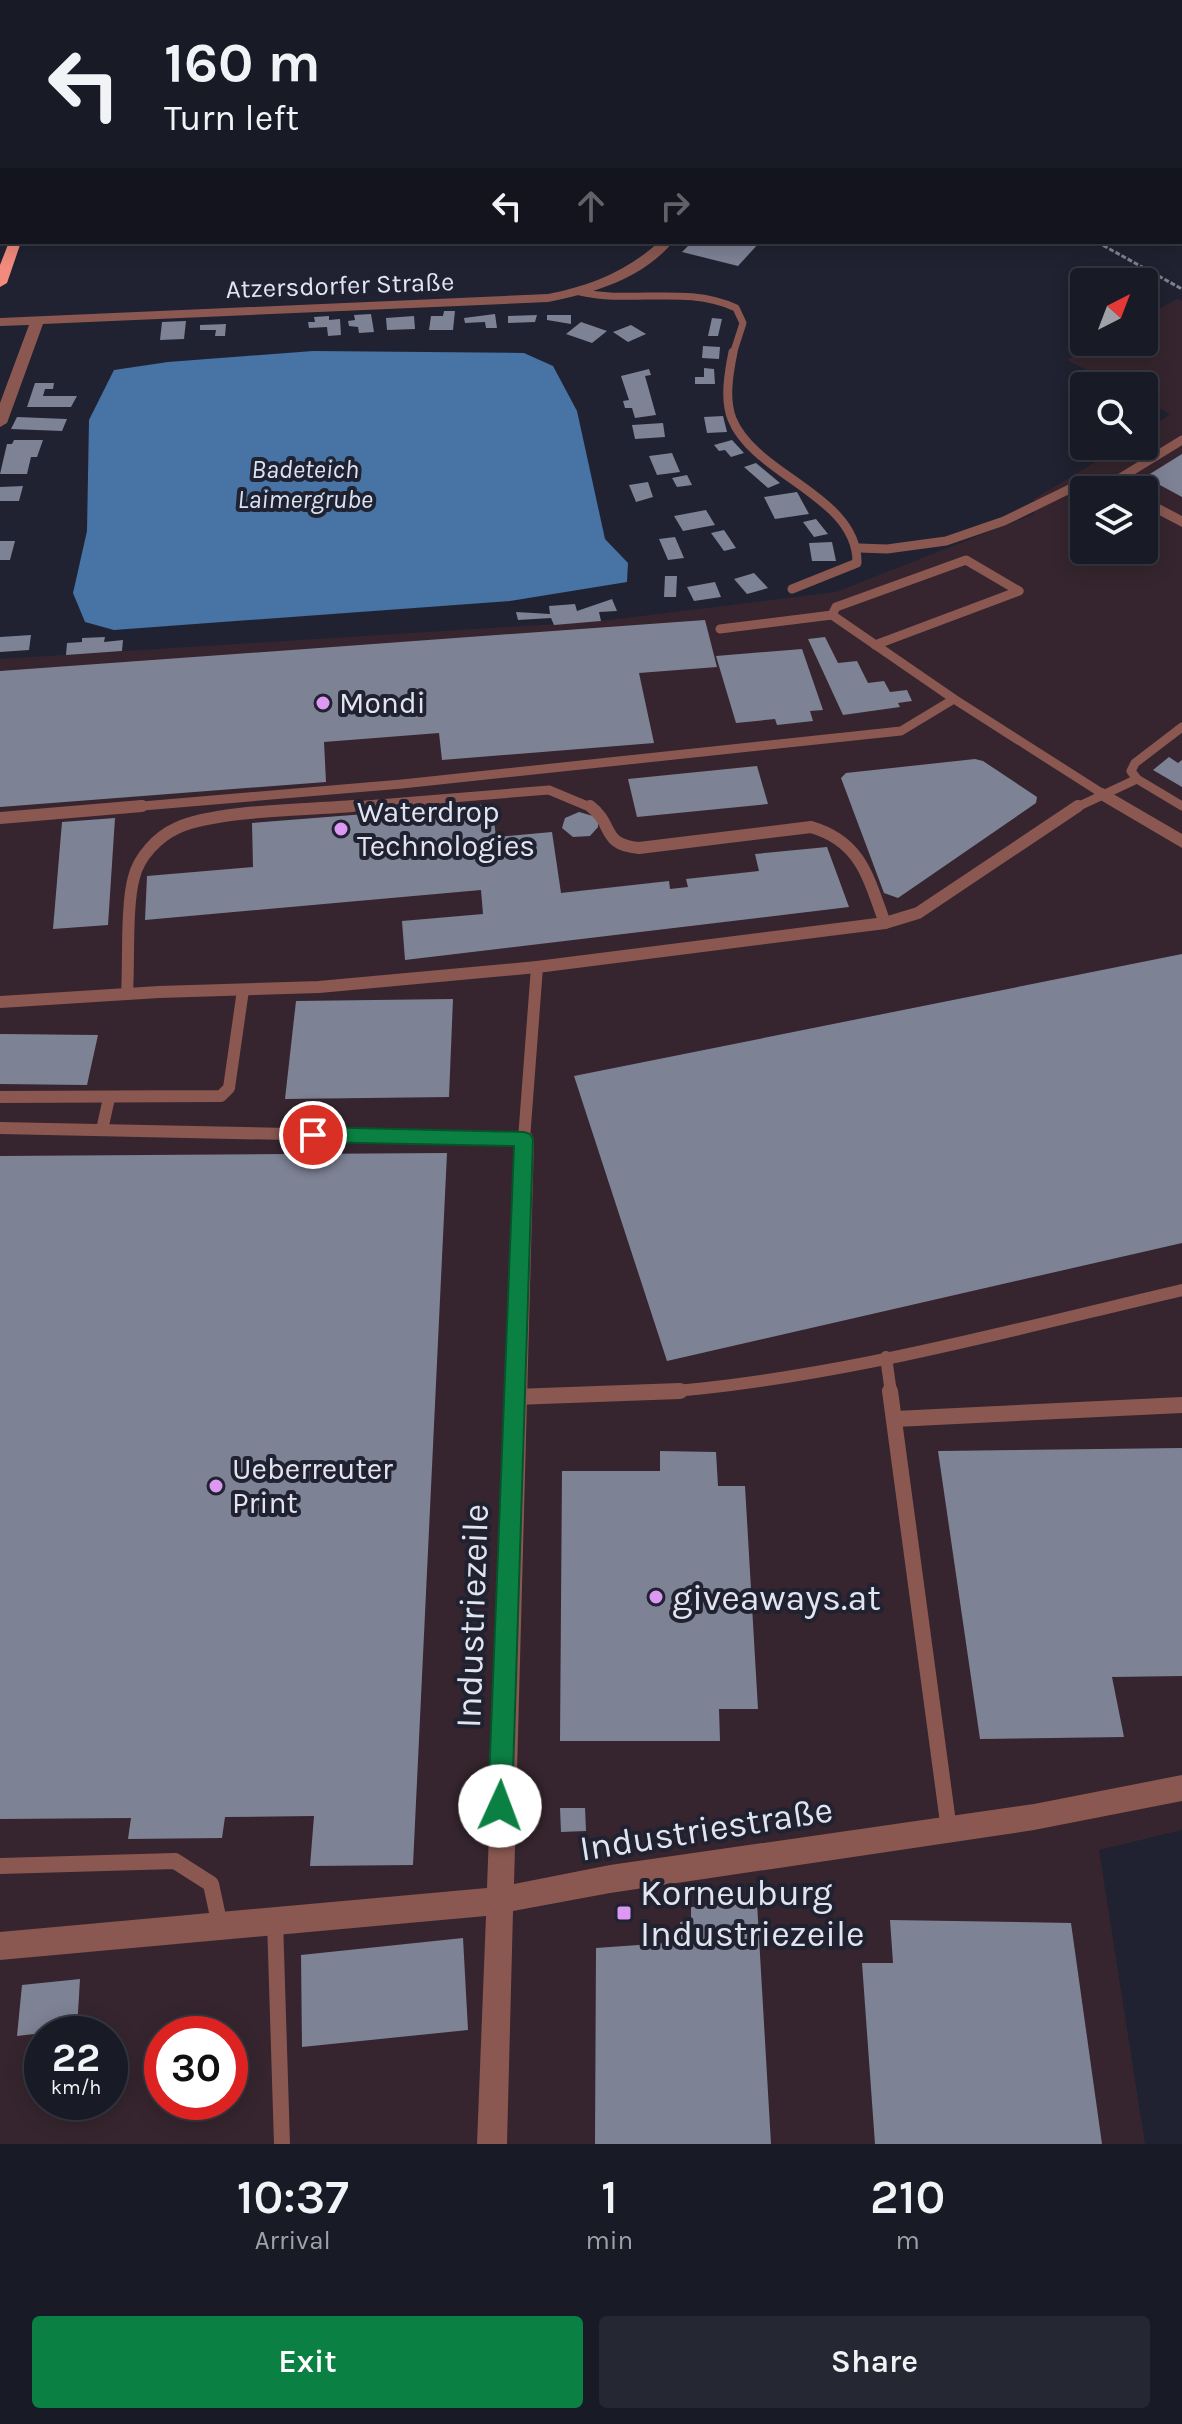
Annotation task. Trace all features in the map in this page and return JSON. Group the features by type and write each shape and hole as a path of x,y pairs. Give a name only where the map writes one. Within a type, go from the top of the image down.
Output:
{"main road":[{"path":"0,283 14,244"}],"street":[{"name":"Atzersdorfer Straße","path":"0,322 516,302 580,292 624,275 665,244"},
{"path":"0,423 37,321"},
{"path":"1158,509 1182,522"},
{"path":"1103,794 1182,842"},
{"name":"Industriezeile","path":"492,2144 497,1901 524,1139"},
{"name":"Industriestraße","path":"0,1946 497,1901 610,1879 1034,1817 1182,1788"}],"lane":[{"path":"580,292 602,297 697,297 719,300 736,308 743,323 730,361 732,419 751,445 848,527 859,548 857,563 848,569 792,589"},
{"path":"1133,476 1182,440"},
{"path":"859,548 880,551 925,547 1023,513 1070,489"},
{"path":"832,615 836,607 966,560 1019,591 875,645"},
{"path":"720,629 832,615 954,699 1103,794"},
{"path":"0,818 402,784 901,731 954,699"},
{"path":"1182,727 1135,763 1131,771 1137,779 1182,806"},
{"path":"0,1002 319,987 537,967 885,923 918,913 1085,801 1137,779"},
{"path":"127,994 133,879 141,860 157,841 177,828 204,820 287,811 549,790 578,798 598,810 607,823 609,838 621,846 639,848 811,827 844,838 856,850 885,923"},
{"path":"0,1128 524,1139 537,967"},
{"path":"0,1097 221,1096 229,1088 243,990"},
{"path":"102,1130 109,1098"},
{"path":"514,1397 634,1394 730,1386 818,1372 1182,1290"},
{"path":"886,1357 949,1830"},
{"path":"895,1419 1182,1405"},
{"path":"0,1866 175,1861 211,1884 220,1926"},
{"path":"275,1920 282,2144"}],"path":[{"path":"1101,244 1182,289"}],"shaded area":[{"path":"1177,299 1182,301 1182,1830 1099,1850 1145,2144 0,2144 0,659 601,621 836,592 1034,514 1034,499 1070,477 1070,564 1158,564 1158,476 1072,476 1099,460 1158,460 1158,422 1170,414 1158,408 1158,372 1090,372 1067,360 1074,356 1158,356 1158,309"}],"water":[{"name":"Badeteich Laimergrube","path":"313,351 524,353 553,366 577,411 605,539 628,563 627,582 510,601 114,630 85,622 73,593 87,531 89,420 114,370 168,362"}],"building":[{"path":"690,244 758,244 738,266 682,252"},
{"path":"444,311 455,311 453,330 429,330 431,316 443,316"},
{"path":"371,314 374,332 359,333 358,327 349,326 348,321 355,320 354,315"},
{"path":"495,314 497,328 486,328 485,322 465,323 464,318"},
{"path":"537,315 535,322 508,323 508,316"},
{"path":"547,315 571,315 571,324 547,320"},
{"path":"329,316 329,320 340,319 341,335 328,336 327,327 309,328 308,322 315,322 314,317"},
{"path":"414,316 415,329 387,330 386,318"},
{"path":"712,318 722,319 718,336 708,336"},
{"path":"186,321 184,339 160,340 162,322"},
{"path":"581,322 607,331 592,343 566,334"},
{"path":"226,324 225,336 215,336 216,330 200,330 200,325"},
{"path":"631,325 646,334 628,342 613,332"},
{"path":"703,346 720,347 719,359 702,358"},
{"path":"704,368 714,369 715,384 695,384 695,377 704,377"},
{"path":"649,369 651,375 645,376 656,415 635,418 632,408 625,408 623,401 629,400 621,376"},
{"path":"35,383 54,383 53,389 45,389 43,396 77,396 71,407 27,407"},
{"path":"723,416 727,432 707,433 704,417"},
{"path":"17,417 67,419 62,431 11,429"},
{"path":"663,423 665,437 635,439 632,425"},
{"path":"14,440 43,440 37,457 31,457 27,474 0,474 7,444 12,444"},
{"path":"732,440 744,453 731,457 714,445"},
{"path":"672,453 680,472 657,475 649,456"},
{"path":"1182,454 1182,497 1158,484 1158,476 1147,476"},
{"path":"756,463 780,483 768,488 744,467"},
{"path":"687,475 692,485 677,487 672,478"},
{"path":"648,482 653,497 636,502 629,485"},
{"path":"23,486 19,501 0,501 0,487"},
{"path":"797,492 809,514 775,519 764,497"},
{"path":"706,510 715,525 683,531 674,516"},
{"path":"816,519 828,534 814,537 803,522"},
{"path":"724,530 736,548 724,551 711,533"},
{"path":"675,537 684,558 668,560 659,539"},
{"path":"0,541 15,541 10,560 0,560"},
{"path":"832,542 836,561 812,561 809,543"},
{"path":"754,573 768,588 747,594 734,579"},
{"path":"665,576 677,576 676,597 664,597"},
{"path":"715,582 721,597 694,601 687,587"},
{"path":"612,599 617,611 599,612 601,621 554,625 551,618 518,620 516,612 550,614 549,606 575,604 577,611"},
{"name":"Mondi","path":"705,620 717,667 639,673 654,743 442,760 439,733 324,742 326,782 0,807 0,671"},
{"path":"31,635 29,650 0,652 0,637"},
{"path":"105,637 104,642 123,640 122,651 66,655 67,643 82,642 82,638"},
{"path":"825,637 838,663 857,661 868,683 884,681 890,692 907,690 912,701 898,703 900,707 843,715 808,639"},
{"path":"802,649 823,710 810,711 813,721 777,725 775,719 736,723 716,656"},
{"path":"1169,757 1178,763 1182,760 1182,787 1153,770"},
{"path":"975,759 983,761 1037,797 1036,803 898,898 884,893 841,778 846,773"},
{"path":"757,766 768,804 637,817 628,779"},
{"path":"492,804 496,837 552,832 561,893 669,881 670,889 688,887 686,879 759,871 755,854 827,847 849,907 405,960 402,921 483,914 481,890 145,920 147,876 253,867 252,823"},
{"path":"579,812 598,821 598,827 590,836 573,837 562,828 565,818"},
{"path":"115,818 108,925 53,929 62,822"},
{"path":"1182,954 1182,1243 667,1361 574,1076"},
{"path":"453,999 449,1097 285,1099 296,1001"},
{"path":"0,1034 98,1035 87,1085 0,1084"},
{"name":"Ueberreuter Print","path":"447,1153 413,1865 310,1866 314,1816 225,1817 222,1838 128,1839 131,1818 0,1819 0,1156"},
{"path":"1182,1448 1182,1676 1112,1677 1124,1737 980,1739 938,1451"},
{"name":"giveaways.at","path":"660,1451 716,1452 718,1486 745,1486 758,1709 719,1709 720,1741 560,1741 562,1471 660,1471"},
{"path":"560,1808 585,1808 586,1831 561,1832"},
{"path":"757,1903 771,2144 595,2144 596,1948 681,1942 680,1922 691,1920 691,1907"},
{"path":"890,1920 1071,1923 1102,2144 875,2144 862,1963 893,1963"},
{"path":"463,1938 468,2030 302,2047 301,1955"},
{"path":"80,1979 78,2016 24,2016 24,2035 17,2036 22,1985"}],"place":[{"name":"Mondi","path":"323,703"},
{"name":"Waterdrop Technologies","path":"341,829"},
{"name":"Ueberreuter Print","path":"216,1486"},
{"name":"giveaways.at","path":"656,1597"},
{"name":"Korneuburg Industriezeile","path":"624,1913"}],"route":[{"path":"313,1135 524,1139 500,1806"}]}
